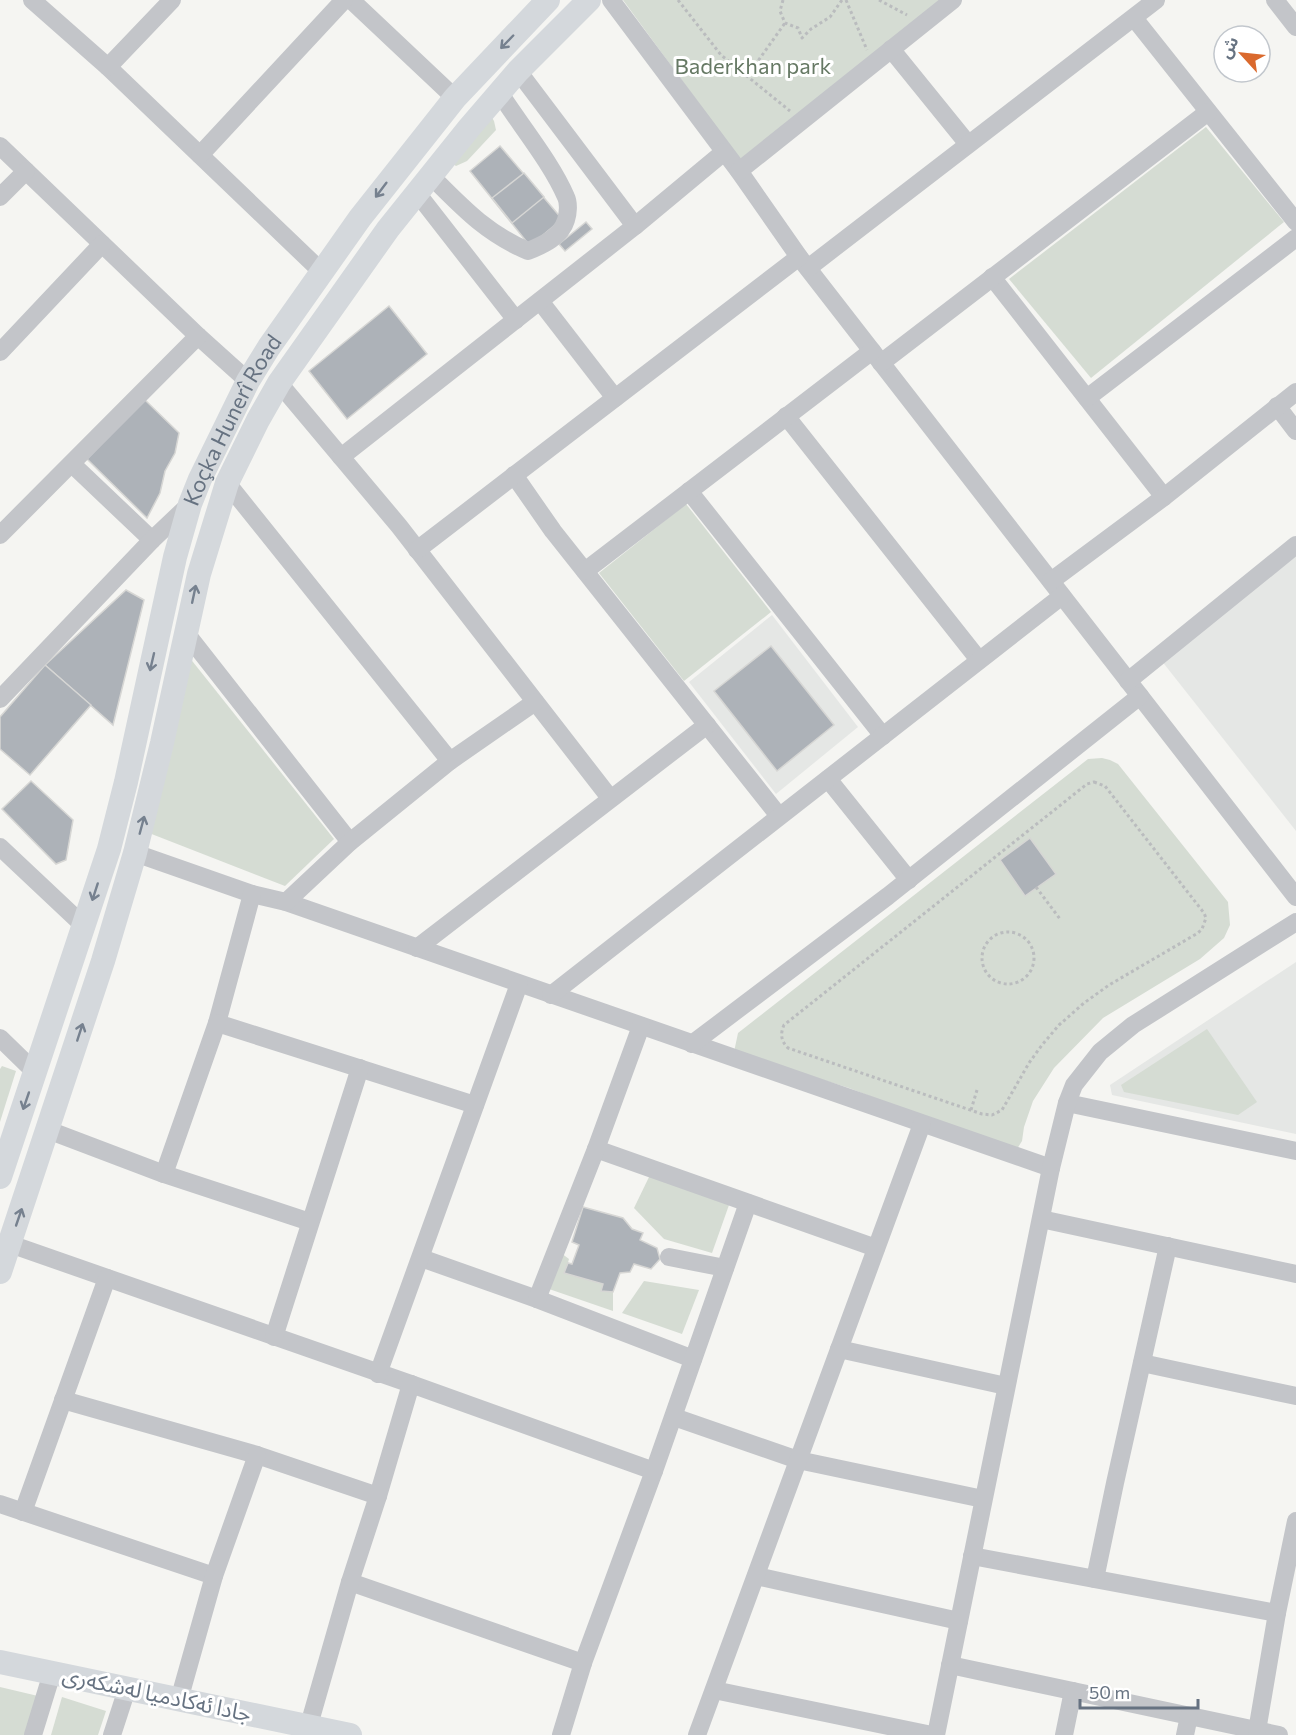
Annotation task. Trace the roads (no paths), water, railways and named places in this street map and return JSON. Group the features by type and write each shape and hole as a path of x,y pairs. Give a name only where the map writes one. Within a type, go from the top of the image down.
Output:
{"main road":[{"path":"0,1272 48,1130 135,854 199,574 227,483 279,383 364,261 499,92 589,0"},
{"name":"Koçka Hunerî Road","path":"0,1177 109,849 175,557 190,504 214,450 248,381 269,347 373,200 455,98 542,6"},
{"path":"542,6 557,32"},
{"name":"جادا ئه‌كادميا له‌شكه‌رى","path":"0,1662 350,1735"}],"street":[{"path":"32,0 108,67 323,273"},
{"path":"108,67 172,0"},
{"path":"200,155 344,0"},
{"path":"351,0 455,98"},
{"path":"611,0 739,171 803,263 1296,897"},
{"path":"739,171 953,0"},
{"path":"417,550 615,398 968,144 1155,0"},
{"path":"1275,0 1296,27"},
{"path":"1134,18 1296,222"},
{"path":"891,49 968,144"},
{"path":"518,71 635,226"},
{"path":"424,184 507,242 528,250 547,243 560,232 566,220 568,200 542,155 499,92"},
{"path":"585,571 786,416 992,277 1208,112"},
{"path":"0,146 248,381"},
{"path":"341,458 635,226 724,152"},
{"path":"0,197 26,171"},
{"path":"424,184 516,320"},
{"path":"1087,398 1296,238"},
{"path":"0,352 102,244"},
{"path":"992,277 1164,497"},
{"path":"540,301 615,398"},
{"path":"0,535 198,336"},
{"path":"279,383 417,550 610,798"},
{"path":"552,995 979,660 1056,588 1164,497 1296,392"},
{"path":"1277,406 1296,431"},
{"path":"786,416 979,660"},
{"path":"72,464 152,540"},
{"path":"514,475 553,531 779,816"},
{"path":"227,483 450,761"},
{"path":"689,490 883,736"},
{"path":"0,699 152,540 190,504"},
{"path":"1128,681 1296,544"},
{"path":"186,633 350,842"},
{"path":"692,1044 909,880 1140,696"},
{"path":"286,902 350,842 450,761 536,702"},
{"path":"417,948 707,725"},
{"path":"828,779 909,880"},
{"path":"0,847 84,926"},
{"path":"135,854 252,894 286,902 1051,1168"},
{"path":"164,1174 217,1023 252,894"},
{"path":"714,1690 934,1735 1051,1168 1066,1103 1074,1085 1086,1067 1116,1037 1296,922"},
{"path":"378,1374 519,984"},
{"path":"217,1023 475,1105"},
{"path":"537,1299 641,1026"},
{"path":"3,1047 36,1073"},
{"path":"274,1337 360,1068"},
{"path":"1066,1103 1296,1151"},
{"path":"697,1735 922,1124"},
{"path":"48,1130 164,1174 310,1222"},
{"path":"596,1149 876,1248"},
{"path":"561,1735 583,1663 674,1417 748,1203"},
{"path":"1041,1219 1296,1274"},
{"path":"9,1244 654,1471"},
{"path":"1095,1579 1168,1246"},
{"path":"669,1257 725,1268"},
{"path":"421,1258 537,1299 693,1359"},
{"path":"23,1512 107,1278"},
{"path":"839,1349 1006,1386"},
{"path":"1142,1363 1296,1396"},
{"path":"309,1725 411,1384"},
{"path":"63,1400 257,1455 378,1496"},
{"path":"674,1417 798,1460 983,1499"},
{"path":"179,1700 214,1575 257,1455"},
{"path":"0,1504 214,1575"},
{"path":"1257,1731 1276,1613 1296,1521"},
{"path":"972,1556 1276,1613"},
{"path":"756,1576 959,1622"},
{"path":"350,1582 583,1663"},
{"path":"950,1665 1279,1735"},
{"path":"33,1735 52,1673"},
{"path":"112,1735 127,1689"},
{"path":"1064,1735 1073,1691"},
{"path":"1185,1735 1189,1716"}],"park label":[{"name":"Baderkhan park","path":"753,66"}]}
